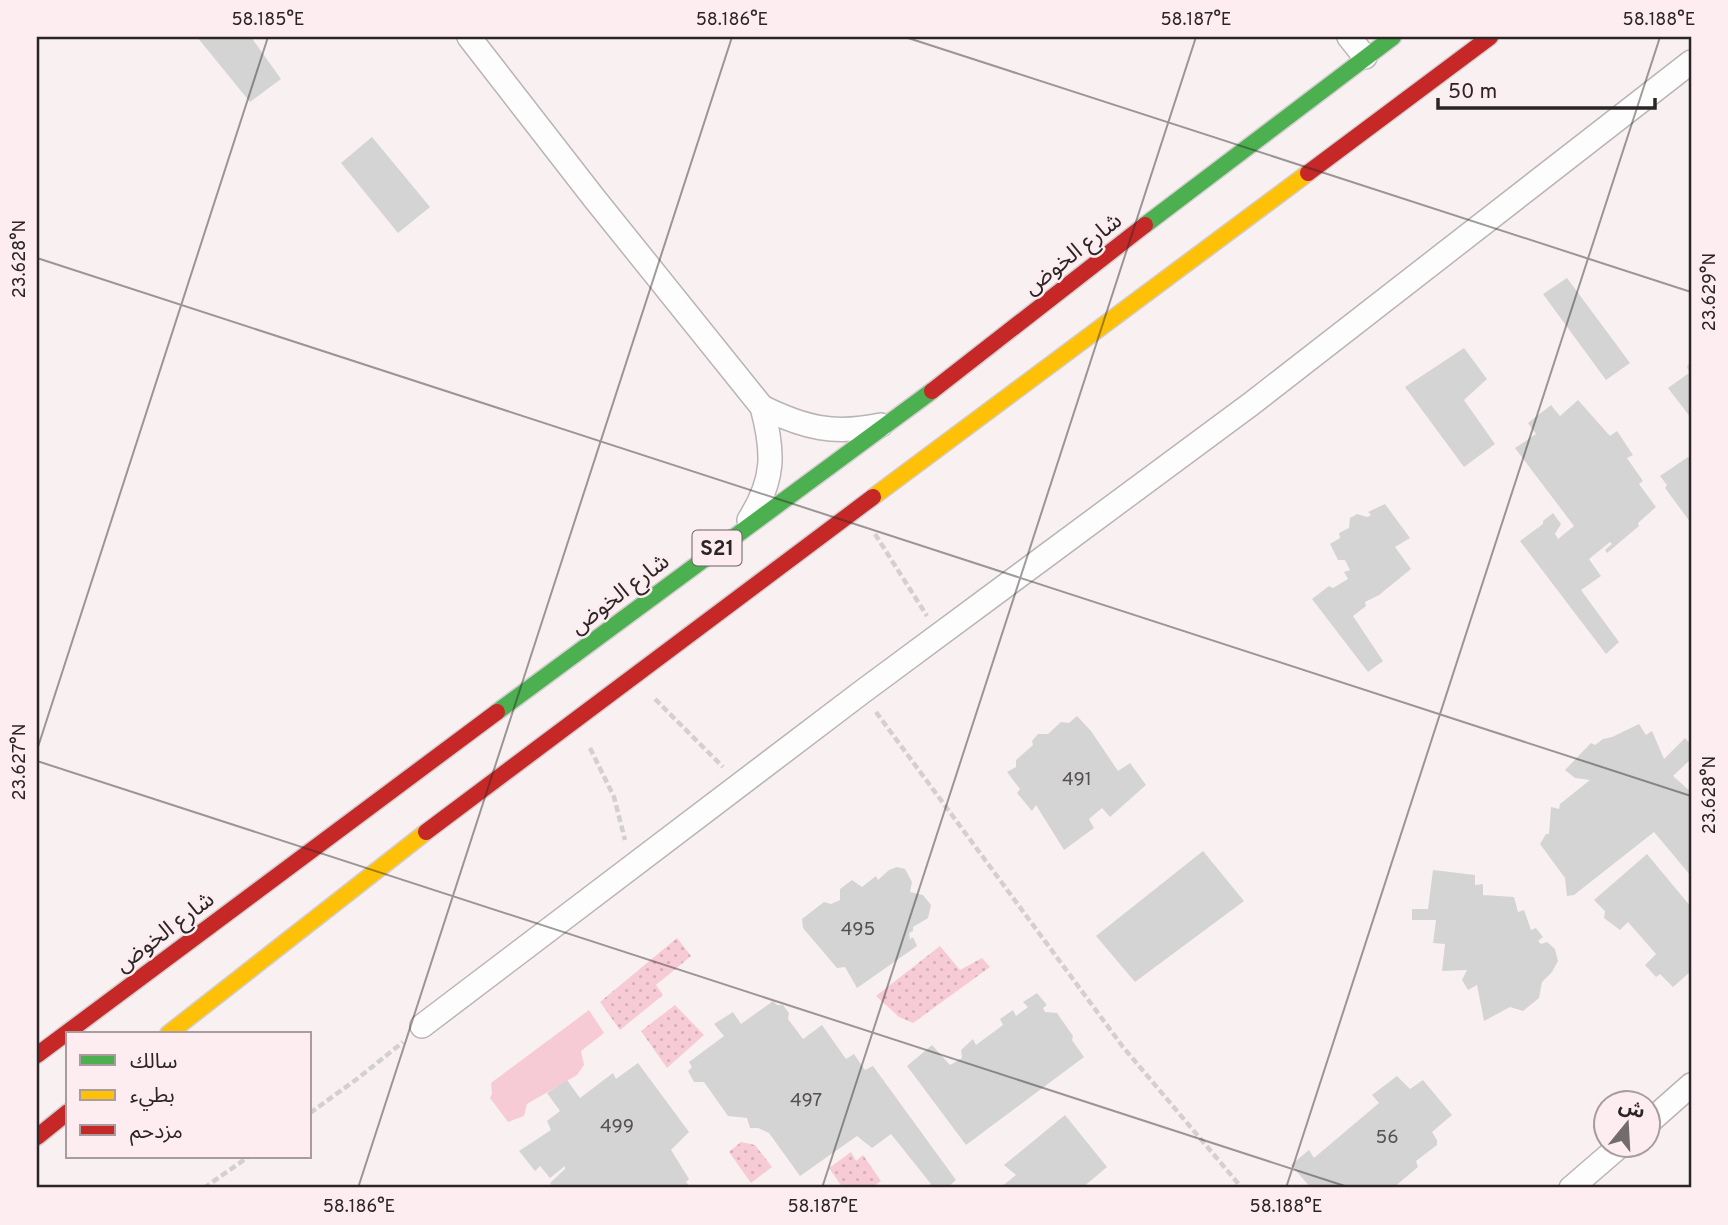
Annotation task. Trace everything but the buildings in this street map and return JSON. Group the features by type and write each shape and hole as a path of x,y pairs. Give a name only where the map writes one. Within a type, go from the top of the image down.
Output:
{"main road":[{"name":"شارع الخوض","path":"68,1032 744,528 891,424 1209,174 1393,37"},
{"name":"S21","path":"170,1032 574,719 1490,37"},
{"name":"شارع الخوض","path":"37,1055 66,1033"},
{"path":"37,1137 66,1114"}],"street":[{"path":"469,37 762,407 771,439 770,471 761,501 744,528"},
{"path":"1349,37 1365,57"},
{"path":"422,1026 862,692 1251,404 1691,62"},
{"path":"762,407 793,422 825,429 859,430 891,424"},
{"path":"1662,1110 1691,1085"},
{"path":"1571,1188 1606,1158"}],"path":[{"path":"858,507 939,635"},
{"path":"631,677 741,784"},
{"path":"862,692 1123,1047 1242,1188"},
{"path":"574,719 614,797 631,867"},
{"path":"312,1112 422,1026"},
{"path":"204,1188 247,1158"}],"shaded area":[{"path":"677,938 691,956 656,985 663,995 620,1030 600,1002"},
{"path":"940,946 960,970 982,958 990,967 913,1023 899,1017 876,996"},
{"path":"675,1005 704,1035 667,1068 641,1031"},
{"path":"589,1010 604,1033 581,1051 584,1065 577,1075 527,1104 524,1116 508,1122 490,1098 491,1083"},
{"path":"741,1142 755,1145 772,1167 751,1183 729,1152"},
{"path":"851,1152 856,1161 863,1155 881,1181 871,1188 843,1188 829,1168"}],"traffic: fast":[{"path":"1145,225 1393,37"},
{"path":"497,712 932,391"}],"traffic: slow":[{"path":"873,497 1308,173"},
{"path":"171,1032 426,832"}],"traffic: jam":[{"path":"1308,173 1490,37"},
{"path":"932,391 1145,225"},
{"path":"426,832 873,497"},
{"path":"68,1032 497,712"},
{"path":"37,1055 66,1033"},
{"path":"37,1137 66,1114"}]}
